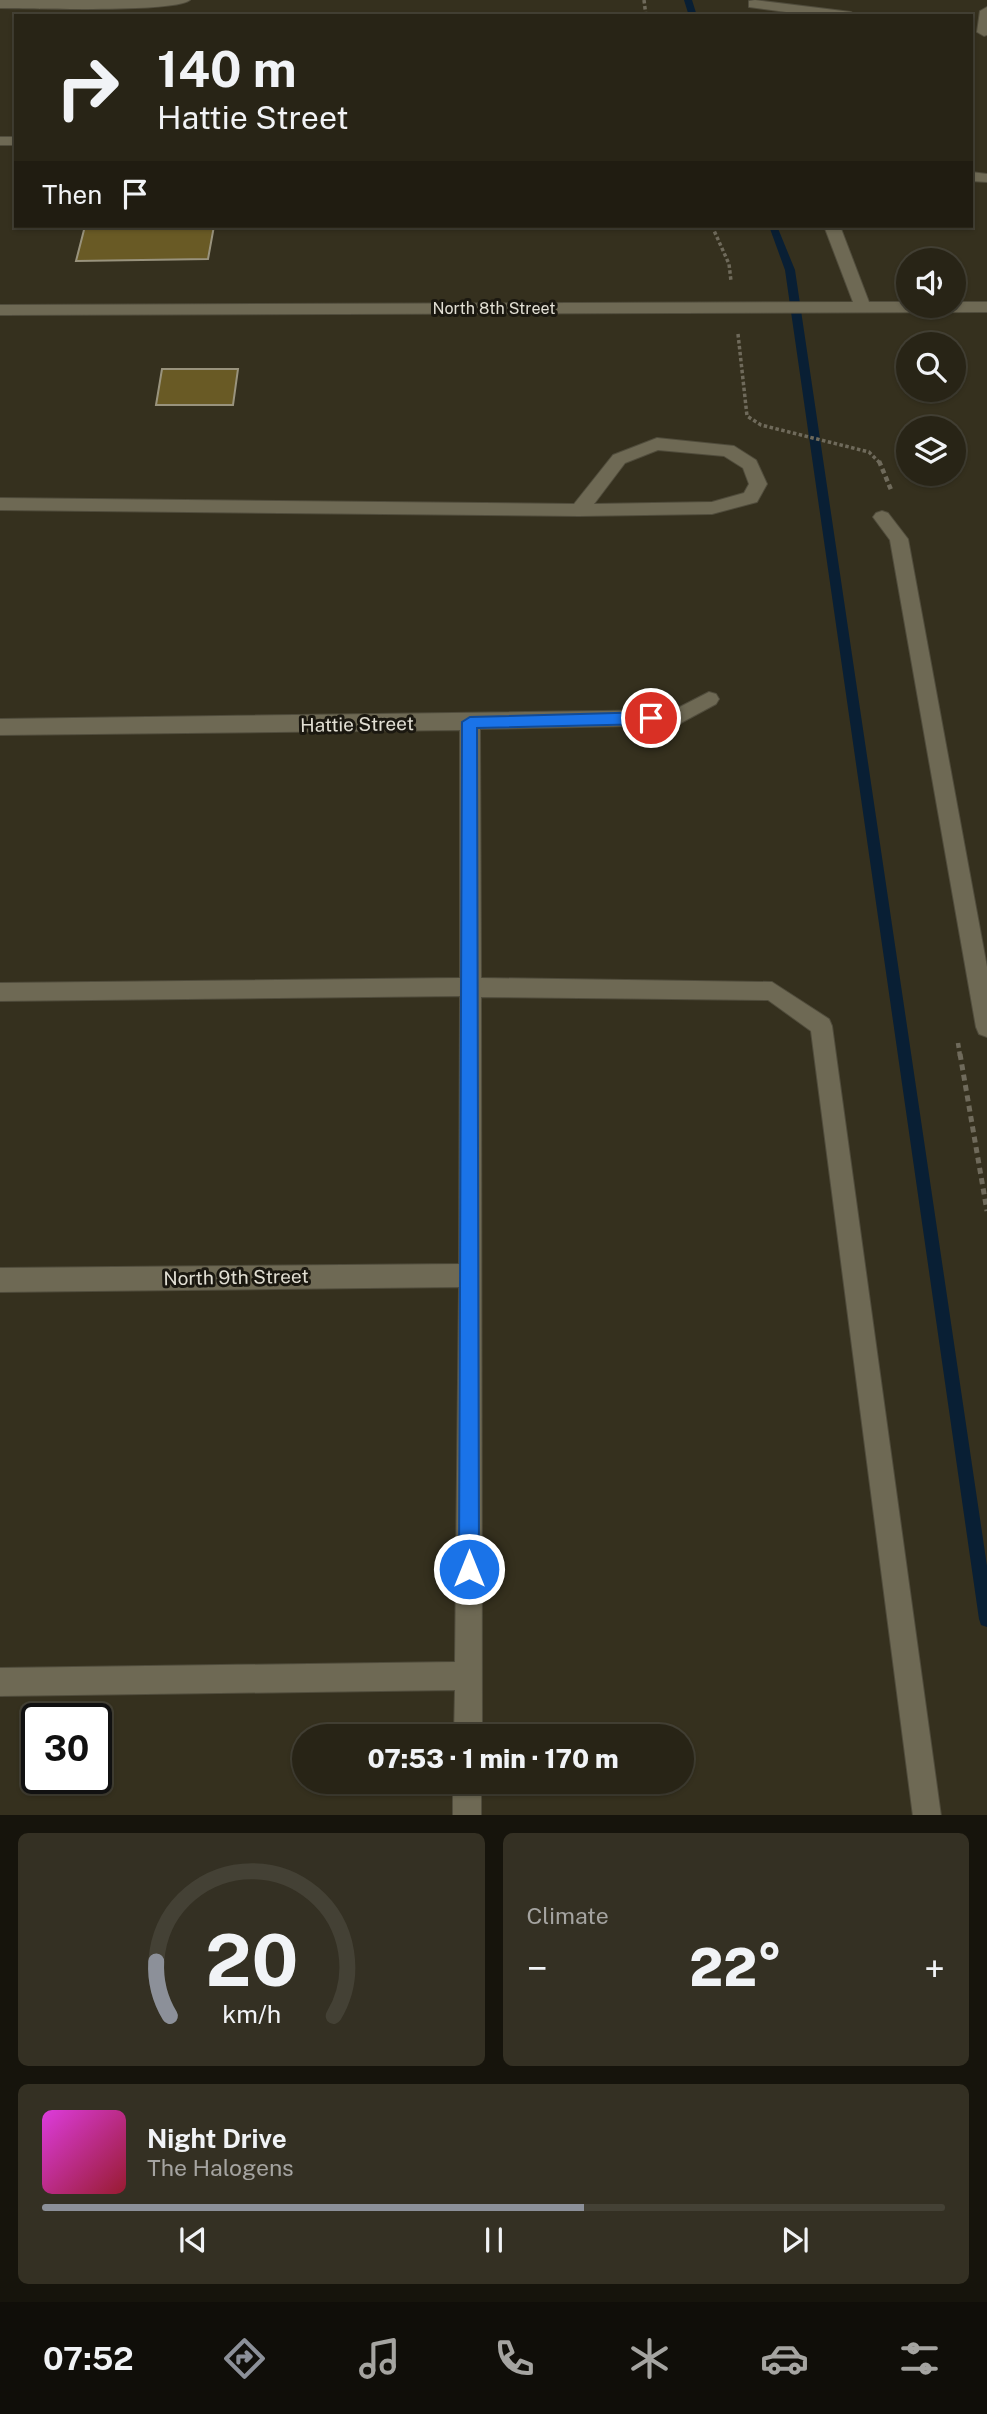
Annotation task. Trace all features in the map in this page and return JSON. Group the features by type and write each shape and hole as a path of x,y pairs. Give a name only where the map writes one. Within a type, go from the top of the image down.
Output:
{"street":[{"path":"0,4 145,3 183,0"},
{"path":"754,6 832,14"},
{"path":"981,32 987,11"},
{"path":"833,228 863,307"},
{"name":"North 8th Street","path":"0,310 987,307"},
{"path":"0,504 579,510 712,508 751,498 758,484 750,464 728,450 657,444 619,459 579,510"},
{"path":"882,517 899,539 987,1027"},
{"name":"Hattie Street","path":"0,727 677,717 709,699"},
{"path":"468,1724 471,1275 470,722"},
{"path":"0,992 470,987 772,991 821,1026 927,1815"},
{"name":"North 9th Street","path":"0,1280 471,1275"},
{"path":"0,1682 468,1676"},
{"path":"467,1794 467,1815"}],"path":[{"path":"761,425 869,452"}],"building":[{"path":"84,228 214,228 208,259 76,261"},
{"path":"162,369 238,369 233,405 156,405"}],"waterway":[{"path":"688,0 692,14"},
{"path":"774,228 790,270 987,1619"}],"route":[{"path":"469,1569 470,722 651,718"}]}
